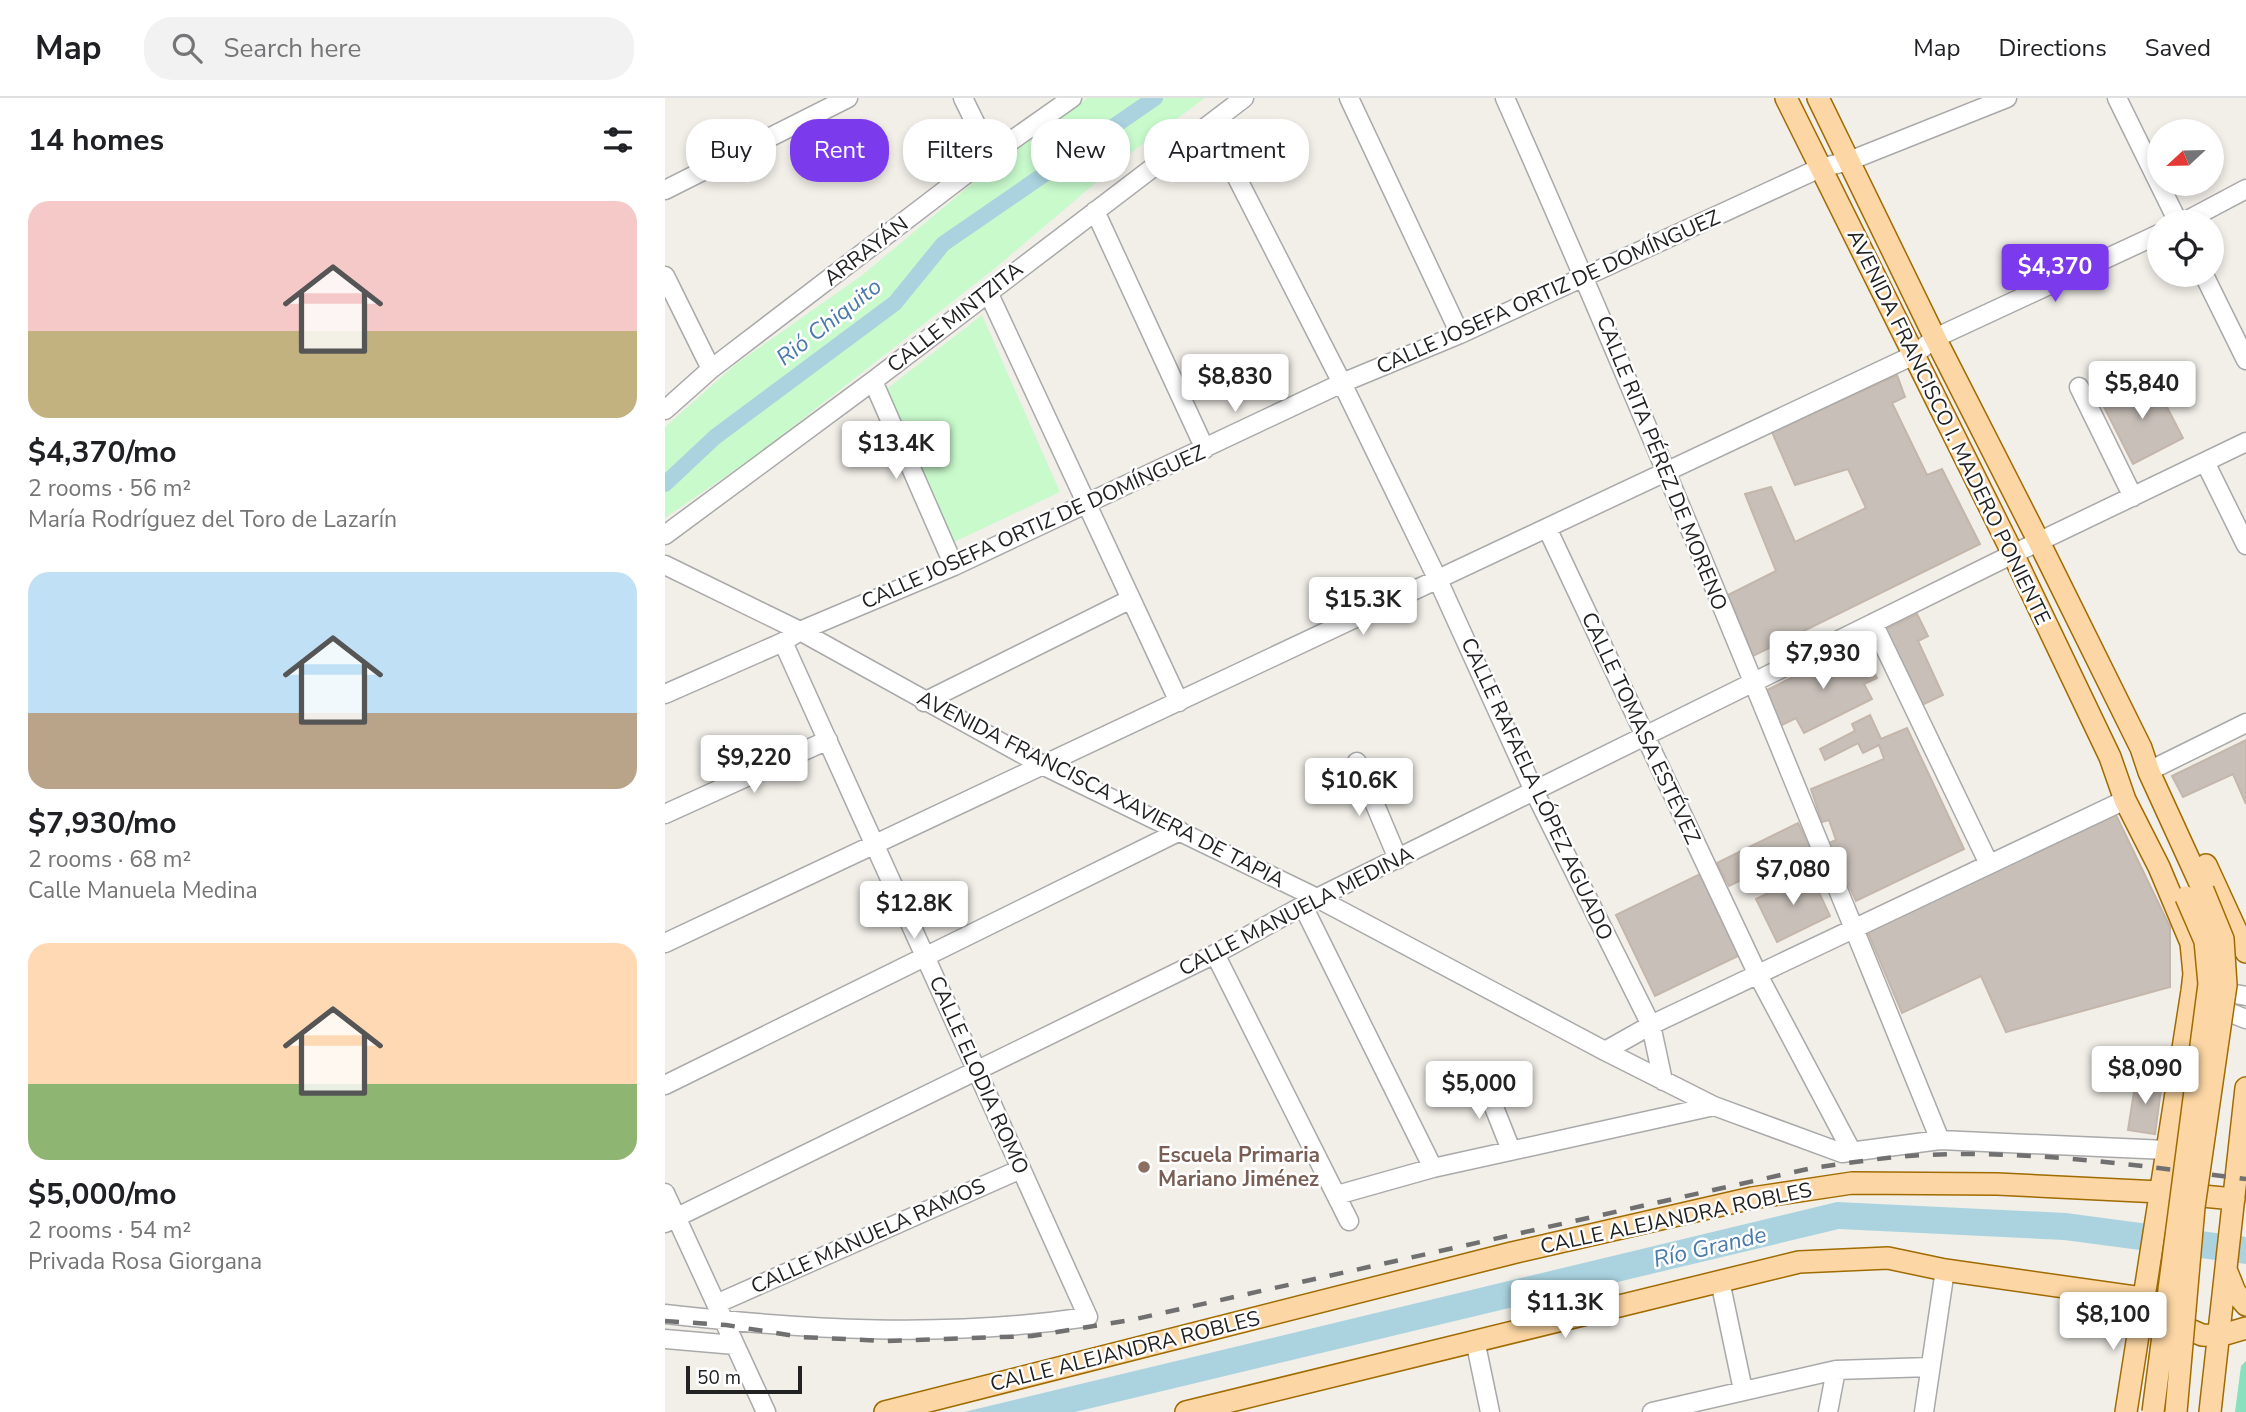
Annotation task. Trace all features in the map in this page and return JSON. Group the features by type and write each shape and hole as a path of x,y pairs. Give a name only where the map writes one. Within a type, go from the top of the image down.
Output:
{"main road":[{"name":"AVENIDA FRANCISCO I. MADERO PONIENTE","path":"1786,98 2111,757 2125,800 2159,867 2191,943 2194,974 2142,1298"},
{"name":"AVENIDA FRANCISCO I. MADERO PONIENTE","path":"1818,98 2141,748 2195,894 2205,941 2209,984 2153,1412"},
{"name":"AVENIDA FRANCISCO I. MADERO PONIENTE","path":"2141,748 2159,766 2246,952"},
{"name":"AVENIDA FRANCISCO I. MADERO PONIENTE","path":"2111,757 2133,782 2223,939 2227,985 2194,1207 2176,1412"},
{"path":"2210,1412 2246,1088"},
{"name":"CALLE ALEJANDRA ROBLES","path":"885,1412 1512,1253 1752,1198 1852,1183 1997,1184 2233,1209"},
{"path":"1186,1412 1799,1262 1847,1258 1888,1258 1945,1270 2142,1298 2170,1321 2202,1335 2219,1336 2246,1328"},
{"path":"2227,1272 2235,1292 2246,1305"},
{"path":"2126,1412 2142,1298"}],"street":[{"path":"665,190 848,98"},
{"path":"963,98 973,119"},
{"name":"ARRAYÁN","path":"1017,137 1072,98"},
{"name":"CALLE MINTZITA","path":"1218,119 1244,98"},
{"path":"1349,98 1460,334"},
{"name":"CALLE RITA PÉREZ DE MORENO","path":"1505,98 1585,278 1666,472 1940,1140"},
{"name":"CALLE JOSEFA ORTIZ DE DOMÍNGUEZ","path":"665,694 783,642 800,631 954,566 1342,383 1585,278 1820,168 1849,161 2007,98"},
{"path":"2117,98 2172,210"},
{"name":"CALLE MINTZITA","path":"665,535 1144,174"},
{"name":"ARRAYÁN","path":"665,410 711,369 956,182"},
{"name":"CALLE RAFAELA LÓPEZ AGUADO","path":"1239,182 1342,383 1438,580 1534,791 1651,1026 1663,1081"},
{"path":"2207,210 2246,189"},
{"path":"1095,211 1205,449"},
{"path":"665,943 1914,355 1935,338 2147,240"},
{"path":"665,276 672,306 711,369"},
{"path":"2210,287 2246,360"},
{"path":"988,292 1084,504 1179,702"},
{"path":"873,381 954,566"},
{"path":"2079,387 2133,497"},
{"name":"CALLE MANUELA MEDINA","path":"671,1220 1215,954 1310,902 1873,623 2246,442"},
{"path":"2205,462 2246,545"},
{"name":"CALLE TOMASA ESTÉVEZ","path":"1547,528 1758,975 1847,1153"},
{"name":"AVENIDA FRANCISCA XAVIERA DE TAPIA","path":"665,565 800,631 1042,765 1179,831 1310,902 1663,1081 1714,1106 1847,1153"},
{"path":"924,702 1131,599"},
{"path":"1873,623 1989,864"},
{"name":"CALLE ELODIA ROMO","path":"724,1321 821,1328 991,1328 1088,1317 783,642"},
{"path":"2159,766 2246,723"},
{"path":"665,814 828,740"},
{"path":"1357,762 1398,859"},
{"path":"1605,1051 1651,1026 2125,800"},
{"path":"665,1085 1179,831"},
{"path":"1310,902 1433,1168"},
{"path":"1215,954 1349,1221"},
{"path":"2191,995 2215,990 2246,996"},
{"path":"2191,995 2246,1019"},
{"path":"1461,1088 1482,1077 1511,1150"},
{"path":"1337,1195 1433,1168 1714,1106"},
{"path":"1847,1153 1940,1140 2167,1150"},
{"name":"CALLE MANUELA RAMOS","path":"716,1304 1021,1169"},
{"path":"665,1193 671,1220 716,1304 765,1412"},
{"path":"1924,1412 1945,1270"},
{"path":"1720,1281 1743,1390"},
{"path":"665,1314 724,1321"},
{"path":"665,1339 735,1345"},
{"path":"1475,1340 1490,1412"},
{"path":"1652,1412 1836,1370 1930,1367"},
{"path":"1828,1412 1836,1370"}],"green space":[{"path":"1087,98 1205,98 1177,119 1144,119 1144,143 1130,154 1130,119 1058,119"},
{"path":"1031,139 1031,182 1097,182 999,265 758,454 665,518 665,427 736,364 861,276 974,182 1017,182 1017,149"},
{"path":"982,315 1060,492 952,543 884,391"},
{"path":"2246,1361 2246,1412 2235,1412 2241,1366"}],"water":[{"name":"Río Grande","path":"1837,1202 2066,1213 2246,1237 2246,1264 2064,1240 1839,1229 1075,1412 964,1412"}],"building":[{"path":"1897,375 1905,397 1892,403 1927,475 1942,469 1980,544 1753,656 1728,595 1776,571 1745,494 1771,487 1795,542 1866,508 1848,469 1795,485 1772,432"},
{"path":"2152,378 2183,438 2133,464 2102,403"},
{"path":"1917,614 1928,636 1918,641 1943,695 1922,705 1886,629"},
{"path":"1859,644 1877,678 1864,684 1872,699 1804,733 1796,718 1780,726 1763,692"},
{"path":"1870,715 1881,739 1907,728 1964,849 1856,901 1829,843 1836,840 1829,820 1822,822 1811,789 1884,759 1879,745 1863,753 1858,743 1825,760 1820,749 1855,731 1852,724"},
{"path":"2246,740 2246,804 2233,774 2183,797 2172,776"},
{"path":"2115,813 2170,927 2170,987 2006,1032 1981,976 1902,1013 1866,928"},
{"path":"1798,823 1810,847 1729,886 1717,863"},
{"path":"1810,873 1830,916 1777,942 1756,899"},
{"path":"1700,874 1740,955 1655,996 1616,915"},
{"path":"2136,1079 2162,1082 2155,1134 2128,1130"}],"waterway":[{"name":"Rió Chiquito","path":"665,484 715,437 895,303 943,244 1155,98"}],"railway":[{"path":"665,1321 726,1325 801,1337 887,1341 1032,1336 1131,1320 1812,1168 1899,1157 1968,1154 2048,1157 2246,1179"}],"place":[{"name":"Escuela Primaria Mariano Jiménez","path":"1144,1167"}]}
